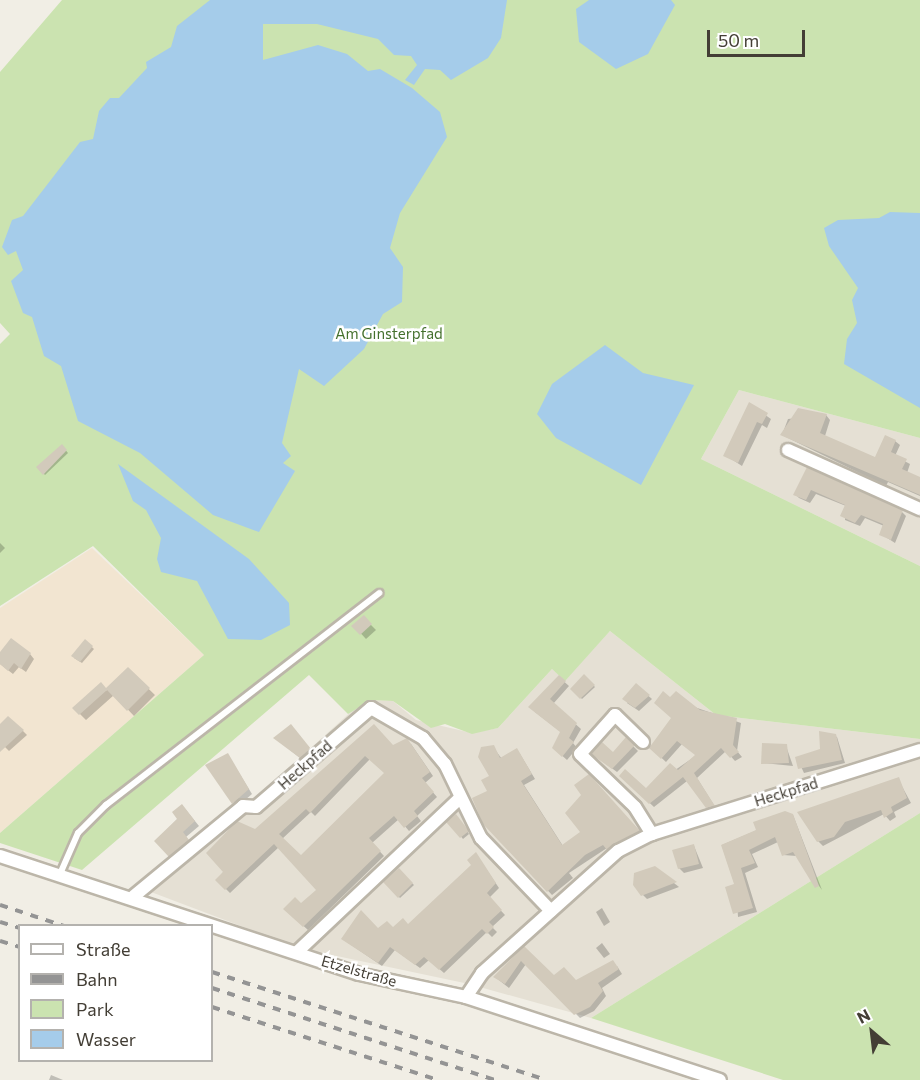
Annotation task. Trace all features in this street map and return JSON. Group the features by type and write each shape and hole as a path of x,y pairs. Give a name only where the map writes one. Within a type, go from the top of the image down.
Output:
{"street":[{"path":"788,450 920,509"},
{"name":"Heckpfad","path":"134,896 243,806 256,807 371,708 423,738 445,764 481,838 551,911"},
{"path":"643,742 615,716 580,754 635,807 652,834"},
{"name":"Heckpfad","path":"466,997 483,973 618,851 652,834 920,750"},
{"path":"297,952 460,798"},
{"name":"Etzelstraße","path":"0,856 134,896 358,974 466,997 720,1080"}],"lane":[{"path":"60,874 78,833 106,805 379,593"}],"shaded area":[{"path":"739,390 920,438 920,566 701,459"},
{"path":"92,548 204,655 0,833 0,608"},
{"path":"610,631 716,715 920,739 920,813 591,1018 469,984 299,948 151,892 353,710 371,700 393,701 416,720 472,733 498,728 552,669 565,680"}],"green space":[{"name":"Am Ginsterpfad","path":"62,0 920,0 920,438 739,390 701,459 920,566 920,739 716,715 610,631 565,681 552,669 498,728 472,734 445,724 431,728 393,701 371,700 348,714 309,675 82,870 0,843 0,833 204,655 93,546 0,606 0,344 10,334 0,323 0,72"},
{"path":"920,813 920,1080 783,1080 591,1018"}],"water":[{"path":"210,0 507,0 501,38 488,58 451,80 440,70 425,69 414,85 405,80 417,65 411,56 394,55 378,39 317,24 263,24 263,60 318,45 347,54 368,71 380,69 412,88 440,112 447,137 400,213 390,248 403,267 402,302 383,314 364,349 324,386 299,369 282,443 291,456 283,463 295,471 259,532 213,515 140,453 78,421 61,366 44,356 32,317 23,313 11,281 23,270 16,251 8,255 2,247 12,220 23,216 80,142 93,139 99,111 110,98 119,98 147,68 146,62 171,47 177,26"},
{"path":"589,0 671,0 675,5 648,54 616,69 579,42 576,9"},
{"path":"890,212 920,213 920,408 844,364 847,339 857,323 852,300 858,288 829,246 824,228 838,220 879,218"},
{"path":"605,345 643,373 694,385 641,485 556,438 537,414 552,384"},
{"path":"118,464 249,559 289,603 290,625 261,640 228,639 197,581 161,572 157,559 161,538 146,510 133,501"}],"building":[{"path":"749,402 768,413 762,424 757,422 738,463 723,456"},
{"path":"798,408 827,414 820,433 875,457 885,435 896,440 891,452 907,459 902,469 920,477 920,495 780,435"},
{"path":"62,444 67,450 43,475 36,467"},
{"path":"807,467 903,510 891,540 879,535 883,524 861,515 855,523 840,516 845,505 811,490 806,500 793,495"},
{"path":"364,615 372,624 360,635 351,626"},
{"path":"11,638 31,653 21,669 14,663 8,671 0,664 0,652"},
{"path":"85,639 93,646 80,662 71,656"},
{"path":"128,667 150,688 127,711 107,690 79,715 72,708 101,682 106,688"},
{"path":"584,674 595,685 580,699 570,689"},
{"path":"559,675 566,681 550,699 577,723 569,738 574,742 562,757 552,748 560,732 528,707"},
{"path":"636,683 650,695 635,708 622,699"},
{"path":"663,691 670,697 676,691 700,710 737,718 733,745 739,752 730,758 721,748 694,773 715,806 706,808 683,777 649,804 619,776 625,769 646,788 670,763 678,770 695,755 677,741 661,759 649,748 671,718 654,703"},
{"path":"8,716 24,730 0,752 0,724"},
{"path":"291,724 311,749 300,758 273,738"},
{"path":"374,724 393,745 407,738 430,772 422,778 434,792 414,811 418,816 404,828 394,816 369,838 381,851 303,927 283,909 295,897 301,903 316,890 274,844 225,890 215,880 223,872 206,853 237,821 255,829","holes":["365,756 384,773 301,855 279,834 306,809 310,813"]},
{"path":"819,731 836,734 842,760 798,769 795,757 820,749"},
{"path":"626,737 635,745 612,769 591,754 602,742 613,752"},
{"path":"762,743 787,744 789,763 761,764"},
{"path":"494,745 500,758 517,748 532,774 521,781 562,845 580,832 565,813 581,795 574,785 589,774 640,831 607,850 603,845 585,855 547,892 483,824 472,798 487,791 481,780 489,776 478,757 481,747"},
{"path":"228,753 249,789 232,804 205,765"},
{"path":"899,777 907,798 891,807 893,812 884,818 881,810 845,822 834,837 817,842 797,812"},
{"path":"182,804 195,821 183,832 189,840 169,857 154,841 177,819 172,812"},
{"path":"785,811 793,814 819,886 815,888 793,852 782,856 775,837 749,850 755,863 741,868 753,908 733,914 725,887 734,884 721,845 756,830 753,822"},
{"path":"456,814 469,831 460,838 446,822"},
{"path":"694,844 699,864 678,869 672,850"},
{"path":"476,852 496,883 487,893 502,910 489,922 494,927 487,934 482,929 439,970 424,957 415,965 390,947 378,963 341,939 361,910 378,928 387,921 393,927 403,918 408,924 471,865 467,860"},
{"path":"655,866 677,882 641,896 633,885 634,873"},
{"path":"399,868 413,883 398,898 383,882"},
{"path":"524,946 554,975 564,967 576,980 613,960 619,969 598,983 603,991 590,1007 574,1015 521,961 505,984 493,977"}],"railway":[{"path":"0,905 58,924"},
{"path":"0,922 18,927"},
{"path":"0,941 18,946"},
{"path":"213,972 546,1080"},
{"path":"213,988 495,1080"},
{"path":"213,1007 438,1080"}]}
